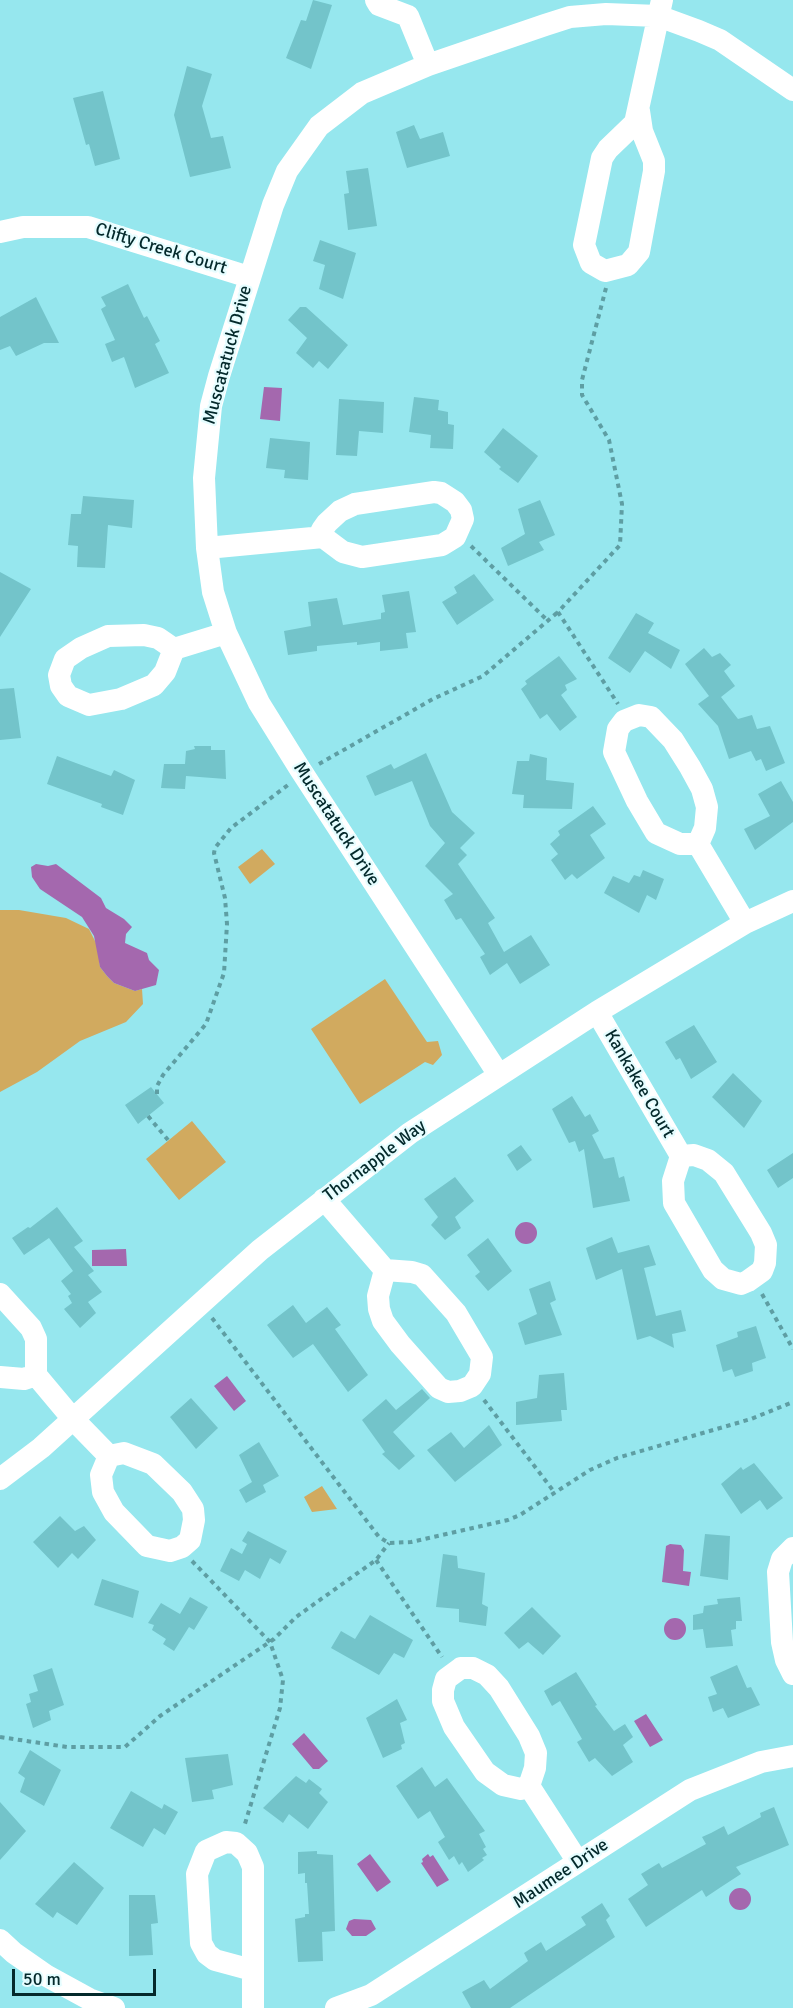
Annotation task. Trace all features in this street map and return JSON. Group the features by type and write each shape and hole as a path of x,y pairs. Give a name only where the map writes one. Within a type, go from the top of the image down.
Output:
{"street":[{"path":"376,0 379,5 414,8 428,65"},
{"path":"639,111 642,131 654,161 654,171 639,252 628,265 605,271 591,263 584,245 602,158 608,148 632,128 639,111 660,8"},
{"name":"Muscatatuck Drive","path":"499,1075 259,703 226,633 213,592 207,548 204,478 211,406 249,277 287,171 319,126 362,93 428,65 570,18 660,8 720,40 793,90"},
{"name":"Clifty Creek Court","path":"0,232 23,226 88,226 249,277"},
{"path":"207,548 323,537 343,552 362,557 438,546 448,542 458,532 463,519 461,510 448,496 434,492 356,504 327,522 322,530 323,537"},
{"path":"174,649 226,633"},
{"path":"144,635 158,638 174,649 165,672 154,685 121,699 89,705 68,696 61,686 59,675 64,659 81,648 108,636 144,635"},
{"path":"698,844 680,844 656,833 637,801 614,752 618,729 628,719 639,715 651,717 661,726 701,786 707,818 698,844 745,923"},
{"name":"Thornapple Way","path":"0,1479 41,1448 260,1250 410,1133 597,1012 745,923 793,901"},
{"name":"Kankakee Court","path":"597,1012 681,1156 673,1181 674,1203 713,1270 723,1279 741,1284 753,1278 762,1271 766,1245 747,1208 724,1173 708,1160 694,1155 681,1156"},
{"path":"324,1199 386,1270 422,1275 456,1313 482,1357 480,1374 472,1386 448,1392 439,1388 400,1344 383,1321 380,1309 378,1296 386,1270"},
{"path":"0,1294 31,1328 36,1339 36,1375 72,1418 109,1456"},
{"path":"0,1377 24,1380 36,1375"},
{"path":"124,1453 153,1464 182,1492 193,1509 194,1520 190,1540 179,1548 164,1551 147,1546 114,1512 103,1492 101,1475 109,1456 124,1453"},
{"path":"793,1548 782,1559 778,1572 782,1642 786,1660 793,1674"},
{"path":"473,1668 487,1675 500,1688 536,1753 535,1768 529,1786 521,1789 503,1785 485,1772 476,1761 454,1727 443,1701 446,1678 453,1672 473,1668"},
{"name":"Maumee Drive","path":"336,2008 371,1995 690,1790 730,1773 793,1756"},
{"path":"529,1786 578,1862"},
{"path":"252,1970 215,1960 207,1954 201,1943 198,1874 200,1865 206,1851 226,1842 238,1845 247,1853 254,1867 253,2008"},
{"path":"0,1940 46,1976 89,1999 114,2008"}],"path":[{"path":"157,1094 157,1086 163,1075 206,1024 224,973 227,924 225,898 214,853 215,848 231,828 303,774 434,699 483,676 558,612 620,545 622,504 609,440 582,395 582,380 611,271"},
{"path":"458,532 547,620"},
{"path":"558,612 628,719"},
{"path":"148,1116 168,1140"},
{"path":"753,1278 793,1349"},
{"path":"200,1303 379,1537 389,1543 411,1542 508,1520 590,1470 617,1458 751,1419 793,1402"},
{"path":"472,1386 555,1493"},
{"path":"0,1737 67,1747 125,1748 160,1716 270,1642 296,1617 376,1560 389,1543"},
{"path":"179,1548 270,1642 283,1680 283,1695 238,1845"},
{"path":"376,1560 453,1672"}],"shaded area":[{"path":"264,387 282,388 280,421 260,419"},
{"path":"262,849 275,864 250,884 238,867"},
{"path":"36,864 48,866 56,864 101,898 106,908 132,927 126,934 125,943 147,953 149,960 159,970 156,985 135,991 114,983 107,976 100,967 94,936 82,917 40,889 32,877 31,867"},
{"path":"0,910 19,910 66,918 89,929 98,947 100,967 114,983 135,991 142,989 143,1004 126,1022 80,1041 37,1072 0,1092"},
{"path":"385,979 427,1042 438,1041 442,1055 433,1065 425,1062 360,1104 311,1029"},
{"path":"192,1121 226,1162 179,1200 146,1159"},
{"path":"522,1222 530,1222 537,1229 537,1237 530,1244 522,1244 515,1237 515,1229"},
{"path":"126,1249 127,1266 92,1266 92,1250"},
{"path":"227,1376 246,1401 234,1411 214,1386"},
{"path":"322,1486 337,1509 312,1512 304,1497"},
{"path":"681,1545 684,1550 683,1571 691,1572 689,1586 662,1582 666,1546"},
{"path":"675,1618 683,1621 686,1629 683,1637 675,1640 667,1637 664,1629 667,1621"},
{"path":"646,1714 663,1740 650,1747 634,1721"},
{"path":"304,1733 328,1761 319,1769 313,1769 292,1744"},
{"path":"370,1854 391,1882 377,1892 357,1864"},
{"path":"428,1854 430,1857 433,1855 449,1880 437,1887 421,1863"},
{"path":"740,1888 748,1891 751,1899 748,1907 740,1910 732,1907 729,1899 732,1891"},
{"path":"371,1920 376,1929 366,1936 352,1936 346,1929 349,1921"}],"building":[{"path":"313,0 332,5 311,69 286,58 301,20 306,21"},
{"path":"187,66 212,74 202,106 211,138 223,136 231,168 190,177 174,115"},
{"path":"103,91 120,159 95,166 89,144 86,145 73,98"},
{"path":"414,125 420,139 443,132 450,156 407,168 396,132"},
{"path":"368,168 377,226 348,230 344,194 349,193 346,171"},
{"path":"320,240 356,253 343,299 319,289 325,265 313,261"},
{"path":"128,284 144,318 147,316 160,341 155,344 169,373 135,388 124,357 112,362 105,344 115,340 101,309 106,306 101,297"},
{"path":"36,297 59,343 44,343 16,356 10,346 0,350 0,317"},
{"path":"300,307 306,307 348,345 328,369 319,361 313,368 296,353 307,338 288,320"},
{"path":"414,397 439,400 438,410 448,412 448,424 454,425 453,449 430,448 431,435 409,432"},
{"path":"339,399 384,402 383,433 359,431 357,456 336,455"},
{"path":"503,428 538,456 518,483 499,469 501,467 484,452"},
{"path":"270,438 310,442 308,480 284,478 285,470 266,468"},
{"path":"83,496 134,500 132,528 108,525 105,568 77,567 78,546 68,545 71,514 81,514"},
{"path":"540,500 555,535 539,542 544,550 508,566 501,548 525,534 518,509"},
{"path":"0,572 31,589 0,637"},
{"path":"474,574 494,600 457,625 442,602 457,593 454,587"},
{"path":"409,591 416,632 406,633 408,648 380,651 380,642 357,645 357,642 317,646 317,651 288,655 284,631 311,626 308,602 337,598 343,625 381,619 381,613 385,612 382,595"},
{"path":"636,613 654,623 648,633 680,650 671,669 645,651 630,673 608,658"},
{"path":"704,648 712,657 720,653 731,665 724,671 735,686 721,697 738,719 752,715 757,729 770,726 785,763 766,771 761,759 756,761 751,751 729,759 718,726 698,704 709,696 685,664"},
{"path":"559,656 577,679 565,685 567,690 561,695 577,717 560,731 547,714 540,719 521,689 527,684 525,681"},
{"path":"14,688 21,738 0,740 0,689"},
{"path":"194,746 211,746 211,750 225,750 226,779 186,776 185,789 161,788 164,764 185,764 186,751 195,749"},
{"path":"426,753 452,812 475,833 460,848 467,855 458,864 495,918 488,923 504,952 531,935 550,965 520,984 507,963 490,975 480,957 485,954 461,918 456,920 444,900 453,894 425,866 445,843 430,826 412,781 375,796 366,776 391,764 394,769"},
{"path":"530,754 547,758 546,780 574,783 572,809 523,808 524,795 512,794 517,761 529,761"},
{"path":"57,756 111,776 114,770 135,780 123,815 101,807 102,804 47,784"},
{"path":"781,781 793,802 793,822 755,850 744,829 770,816 758,794"},
{"path":"593,806 606,824 590,835 605,858 577,879 572,874 565,880 551,860 558,854 550,844 560,835 558,831"},
{"path":"643,870 664,879 656,900 647,895 639,913 604,893 613,876 629,883 634,875 640,877"},
{"path":"694,1025 717,1062 691,1079 680,1058 676,1060 665,1042"},
{"path":"733,1073 762,1101 744,1128 712,1097"},
{"path":"151,1087 164,1103 138,1124 125,1105"},
{"path":"572,1096 585,1117 590,1114 599,1131 592,1135 604,1159 614,1157 619,1178 624,1176 630,1201 593,1208 584,1149 579,1152 575,1141 569,1143 552,1109"},
{"path":"521,1145 532,1160 517,1171 507,1155"},
{"path":"793,1153 793,1178 778,1188 767,1170"},
{"path":"455,1177 474,1201 455,1217 461,1228 445,1240 431,1225 438,1217 424,1199"},
{"path":"57,1207 83,1241 74,1247 94,1271 88,1275 102,1292 88,1302 96,1313 80,1328 64,1309 72,1303 68,1296 71,1294 61,1281 73,1271 49,1238 24,1255 12,1238 28,1227 30,1228"},
{"path":"612,1237 618,1253 649,1245 656,1265 644,1268 656,1316 681,1310 686,1331 672,1334 674,1348 650,1336 637,1340 622,1269 596,1280 586,1248"},
{"path":"488,1238 512,1271 488,1291 475,1276 480,1272 467,1255"},
{"path":"550,1281 556,1300 550,1303 562,1335 525,1345 518,1323 537,1314 529,1289"},
{"path":"293,1305 306,1323 327,1307 341,1325 335,1329 368,1375 348,1392 313,1344 293,1358 267,1325"},
{"path":"756,1326 766,1358 752,1363 753,1371 735,1377 732,1369 723,1372 716,1345 738,1337 737,1332"},
{"path":"564,1373 567,1410 561,1410 562,1421 516,1425 516,1402 537,1398 539,1375"},
{"path":"422,1389 430,1398 393,1432 415,1456 399,1470 382,1454 385,1452 362,1420 386,1399 396,1410"},
{"path":"191,1398 218,1428 196,1449 170,1417"},
{"path":"489,1425 502,1445 455,1482 427,1450 451,1432 464,1448"},
{"path":"259,1442 279,1476 263,1485 266,1492 246,1503 239,1490 252,1482 239,1455"},
{"path":"754,1463 783,1498 767,1510 760,1500 741,1514 721,1484 741,1467 743,1470"},
{"path":"60,1516 75,1531 84,1526 96,1540 78,1559 72,1553 58,1568 33,1542"},
{"path":"248,1531 287,1551 280,1564 270,1558 260,1579 245,1570 239,1581 220,1571 231,1548 242,1554 247,1544 242,1541"},
{"path":"705,1534 730,1536 728,1580 700,1576"},
{"path":"443,1554 457,1556 458,1568 485,1573 482,1604 488,1607 486,1626 459,1622 459,1609 436,1607"},
{"path":"102,1579 139,1591 133,1618 94,1605"},
{"path":"190,1597 208,1607 194,1630 189,1627 174,1651 163,1644 166,1639 152,1630 154,1625 148,1623 161,1603 180,1614"},
{"path":"740,1597 742,1621 736,1621 736,1629 731,1630 733,1646 706,1648 703,1629 693,1630 693,1615 703,1613 704,1606 718,1604 717,1599"},
{"path":"532,1607 561,1636 543,1655 528,1642 519,1649 504,1633"},
{"path":"370,1615 413,1640 404,1658 394,1653 379,1675 331,1648 341,1631 355,1639"},
{"path":"737,1665 747,1688 751,1687 760,1705 728,1718 723,1708 713,1712 708,1697 717,1694 710,1677"},
{"path":"52,1668 64,1705 49,1711 51,1720 33,1728 26,1704 31,1702 29,1694 38,1691 33,1675"},
{"path":"576,1672 597,1705 595,1706 614,1731 625,1724 633,1737 623,1745 633,1762 612,1776 595,1758 589,1762 577,1742 582,1739 560,1701 552,1706 544,1691"},
{"path":"397,1699 407,1720 400,1723 405,1743 401,1745 402,1749 383,1758 366,1718"},
{"path":"30,1750 61,1770 44,1806 20,1792 25,1778 18,1773"},
{"path":"228,1754 233,1785 212,1790 214,1799 192,1802 185,1758"},
{"path":"422,1767 435,1787 447,1778 485,1831 479,1834 486,1847 483,1849 487,1855 468,1872 462,1862 459,1865 454,1856 449,1860 438,1842 445,1837 430,1811 418,1819 396,1786"},
{"path":"296,1776 306,1783 309,1779 322,1789 319,1793 328,1802 308,1829 289,1814 283,1823 263,1808"},
{"path":"131,1791 162,1809 164,1804 178,1812 165,1835 154,1828 143,1847 110,1828"},
{"path":"0,1802 26,1831 0,1860"},
{"path":"774,1807 789,1845 736,1867 741,1874 706,1897 702,1890 646,1927 628,1899 648,1885 641,1874 659,1863 662,1868 706,1844 702,1837 724,1826 728,1835 761,1817 760,1813"},
{"path":"317,1851 317,1854 333,1855 335,1931 322,1932 323,1961 298,1962 295,1919 309,1914 305,1873 298,1874 298,1852"},
{"path":"74,1862 104,1888 77,1925 57,1912 53,1918 35,1904"},
{"path":"129,1895 155,1895 158,1923 151,1924 153,1955 129,1956"},
{"path":"602,1903 610,1916 606,1920 615,1937 510,2008 471,2008 462,1992 484,1980 490,1989 528,1961 524,1953 541,1942 546,1951 586,1925 581,1917"}]}
